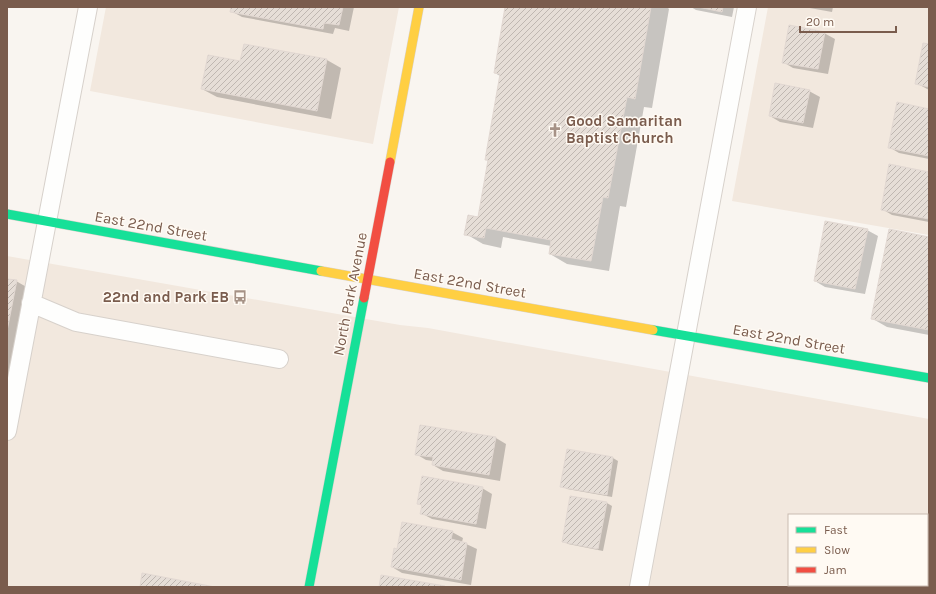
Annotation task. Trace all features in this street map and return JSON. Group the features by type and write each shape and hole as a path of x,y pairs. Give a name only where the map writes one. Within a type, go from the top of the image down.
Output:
{"main road":[{"name":"North Park Avenue","path":"309,587 419,7"},
{"name":"East 22nd Street","path":"7,214 368,280 929,378"}],"lane":[{"path":"7,431 88,7"},
{"path":"639,587 748,7"},
{"path":"31,303 76,322 280,358"}],"shaded area":[{"path":"106,7 399,7 373,144 90,91"},
{"path":"768,7 929,7 929,235 732,201"},
{"path":"7,256 400,325 428,328 929,419 929,587 7,587"}],"building":[{"path":"231,7 343,7 339,25 324,23 323,29 230,12"},
{"name":"Good Samaritan Baptist Church","path":"505,7 651,7 635,99 627,97 608,198 603,197 591,261 549,254 551,240 486,228 484,238 464,235 468,215 478,217 488,160 485,160 500,74 494,73"},
{"path":"698,7 723,7 722,12"},
{"path":"789,25 825,32 818,69 782,63"},
{"path":"923,43 929,44 929,87 915,84"},
{"path":"244,44 327,59 317,111 201,89 208,55 240,61"},
{"path":"775,83 810,90 803,123 769,116"},
{"path":"897,102 929,109 929,156 888,148"},
{"path":"889,164 929,172 929,219 881,210"},
{"path":"825,221 868,229 855,289 814,281"},
{"path":"889,229 929,237 929,330 871,319"},
{"path":"7,279 17,280 7,331"},
{"path":"420,425 496,437 489,475 432,465 433,457 415,455"},
{"path":"567,449 613,457 607,495 560,487"},
{"path":"422,476 483,487 476,524 420,514 422,505 417,504"},
{"path":"570,496 607,502 598,549 562,542"},
{"path":"402,522 453,531 451,539 467,543 461,580 391,567 394,548 397,549"},
{"path":"142,573 215,587 140,587"},
{"path":"381,575 445,586 445,587 379,587"}],"traffic: fast":[{"path":"7,214 321,271"},
{"path":"309,587 364,298"},
{"path":"653,330 929,378"}],"traffic: slow":[{"path":"390,162 419,7"},
{"path":"321,271 653,330"}],"traffic: jam":[{"path":"364,298 390,162"}],"place":[{"name":"Good Samaritan Baptist Church","path":"555,130"},
{"name":"22nd and Park EB","path":"240,297"}]}
